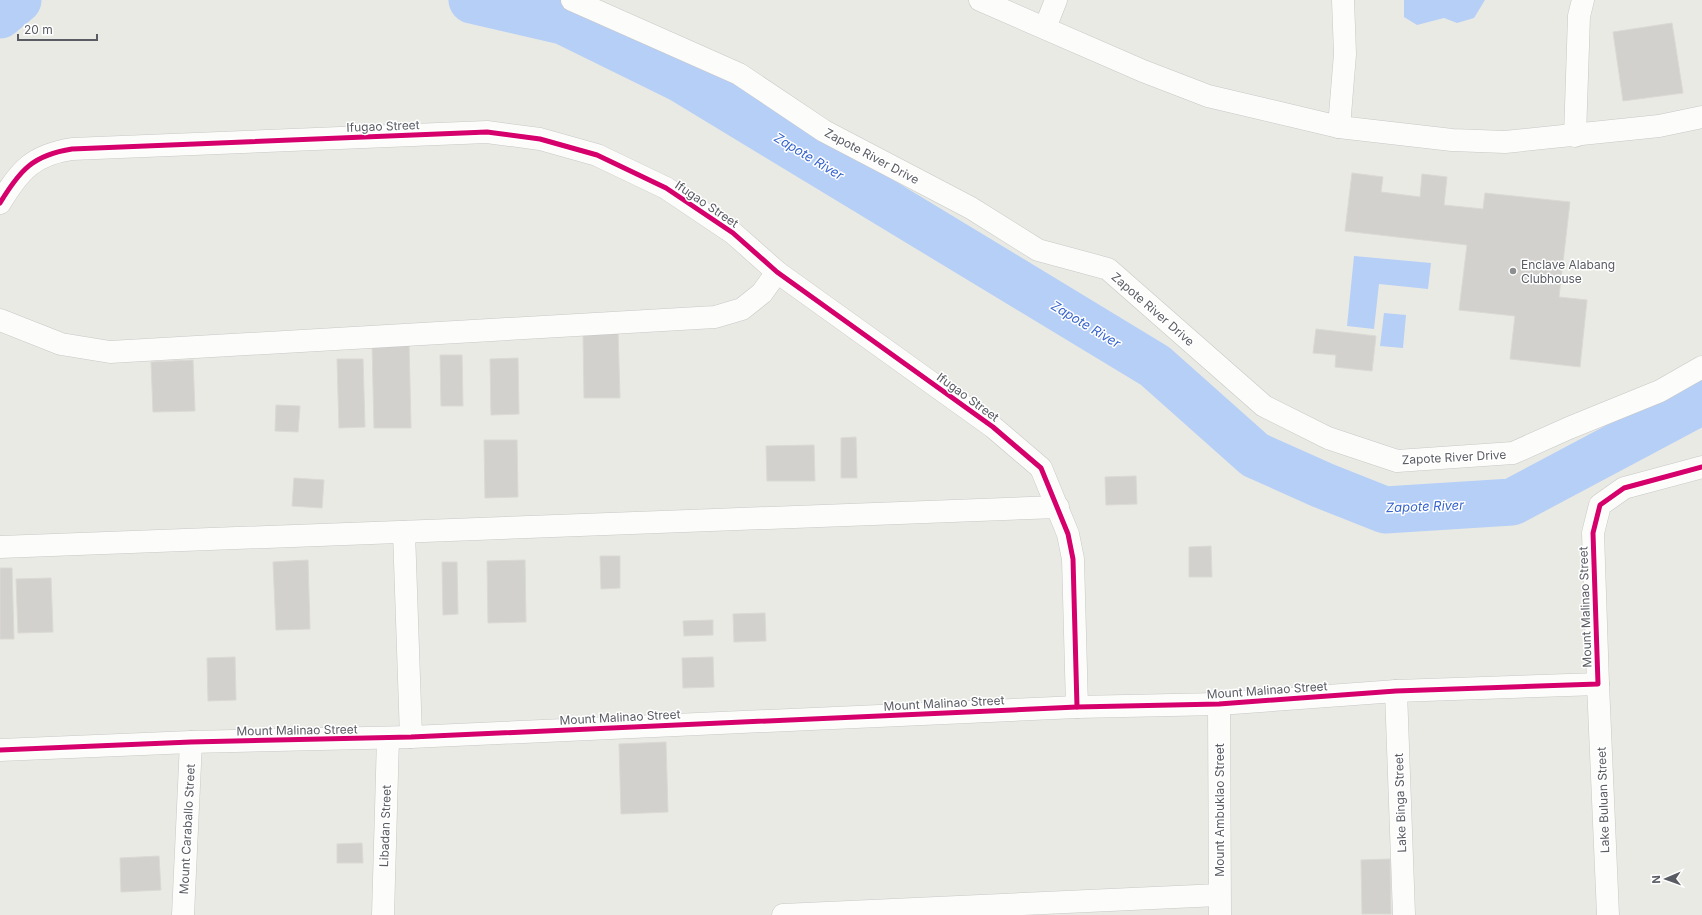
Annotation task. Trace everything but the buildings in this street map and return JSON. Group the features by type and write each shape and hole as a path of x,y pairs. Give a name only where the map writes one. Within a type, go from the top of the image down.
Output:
{"street":[{"name":"Zapote River Drive","path":"572,0 740,74 824,131 971,208 1038,250 1108,269 1264,406 1328,438 1396,461 1513,453 1569,428 1660,391 1702,368"},
{"path":"980,0 1143,71 1208,96 1339,127 1452,140 1505,142 1575,136 1659,126 1702,117"},
{"path":"1045,28 1056,0"},
{"path":"1339,127 1345,54 1343,0"},
{"path":"1575,136 1579,16 1583,0"},
{"name":"Ifugao Street","path":"0,203 24,170 37,159 52,152 72,149 486,132 540,139 597,155 666,188 733,233 777,272 993,427 1040,468 1068,534 1072,559 1077,707"},
{"path":"0,320 61,344 110,352 707,318 742,309 762,293 777,272"},
{"name":"Mount Malinao Street","path":"0,750 191,742 388,738 1077,707 1219,704 1396,692 1598,684 1593,534 1600,505 1624,488 1702,467"},
{"path":"0,547 1058,508"},
{"path":"404,532 411,737"},
{"name":"Lake Buluan Street","path":"1598,684 1608,915"},
{"name":"Lake Binga Street","path":"1396,692 1404,915"},
{"name":"Mount Ambuklao Street","path":"1219,704 1219,905"},
{"name":"Libadan Street","path":"383,915 388,738"},
{"name":"Mount Caraballo Street","path":"183,915 191,742"},
{"path":"783,915 1219,905"}],"water":[{"path":"1404,0 1485,0 1474,18 1457,23 1444,18 1417,25 1404,17"},
{"path":"1354,256 1431,263 1428,289 1379,284 1374,329 1347,326"},
{"path":"1384,313 1406,315 1403,348 1380,346"}],"waterway":[{"name":"Zapote River","path":"0,15 18,0"},
{"name":"Zapote River","path":"472,0 563,21 681,79 1155,366 1255,455 1322,485 1385,510 1512,502 1702,401"}],"cycle path":[{"path":"0,203 14,181 29,166 47,155 72,149 487,132 540,139 597,155 666,188 733,233 777,272 993,427 1041,468 1068,534 1073,559 1077,707"},
{"path":"0,750 191,742 411,737 1077,707 1219,704 1396,691 1598,684 1593,533 1600,505 1624,488 1702,467"}],"place":[{"name":"Enclave Alabang Clubhouse","path":"1513,271"}]}
